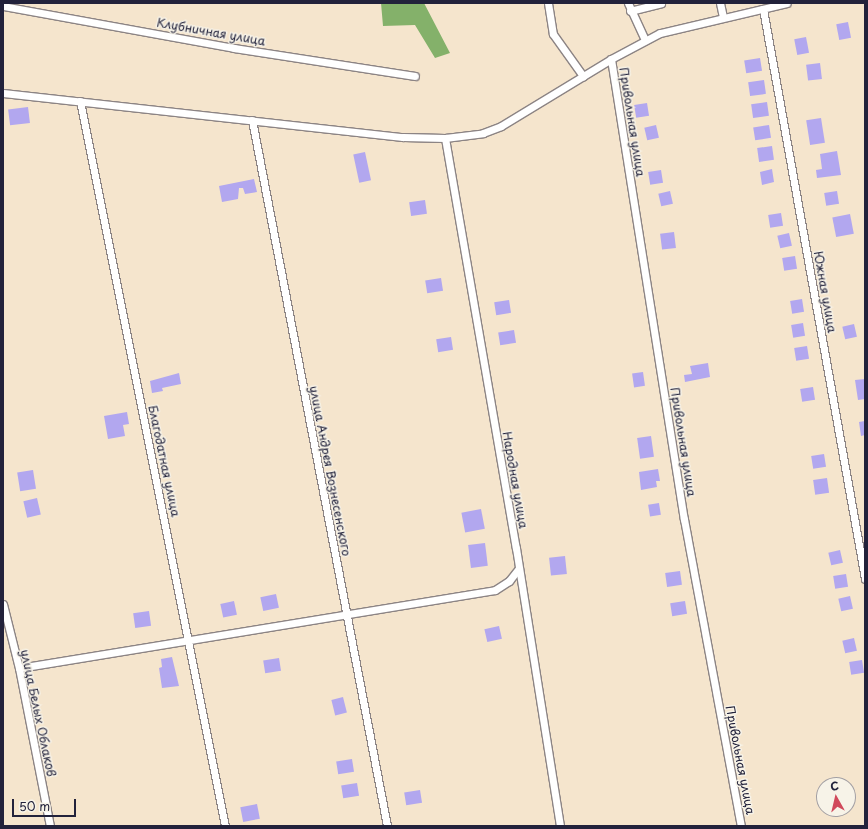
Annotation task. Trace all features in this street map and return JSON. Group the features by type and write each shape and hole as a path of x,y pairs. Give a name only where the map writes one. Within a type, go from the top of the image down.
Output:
{"street":[{"path":"548,3 554,34 583,76"},
{"path":"645,40 629,7 661,3"},
{"path":"720,3 722,17"},
{"path":"3,93 403,137 445,138 483,133 502,126 611,59 660,33 722,17 787,3"},
{"name":"Клубничная улица","path":"3,6 234,48 415,76"},
{"name":"Южная улица","path":"763,9 865,579"},
{"name":"Привольная улица","path":"611,59 684,519 741,826"},
{"name":"Благодатная улица","path":"80,101 189,639 225,826"},
{"name":"улица Андрея Вознесенского","path":"252,120 387,826"},
{"name":"Народная улица","path":"445,138 519,568 560,826"},
{"path":"19,668 495,590 509,581 519,568"},
{"name":"улица Белых Облаков","path":"3,604 19,668 50,826"}],"green space":[{"path":"381,3 424,3 450,53 435,58 415,25 383,26"}],"building":[{"path":"848,22 851,38 839,40 836,24"},
{"path":"806,37 809,53 797,55 794,39"},
{"path":"760,58 762,71 746,73 744,61"},
{"path":"820,63 822,79 808,81 806,65"},
{"path":"764,80 766,94 750,96 748,82"},
{"path":"767,102 769,116 753,118 751,104"},
{"path":"647,103 649,116 636,118 634,105"},
{"path":"28,107 30,123 10,125 8,109"},
{"path":"821,118 825,143 810,145 806,120"},
{"path":"656,125 659,138 647,140 644,128"},
{"path":"769,125 771,138 755,140 753,128"},
{"path":"772,146 774,160 759,162 757,148"},
{"path":"837,151 841,175 817,178 816,170 822,169 820,154"},
{"path":"365,152 371,180 359,183 353,154"},
{"path":"772,169 774,182 762,185 760,172"},
{"path":"661,170 663,183 650,185 648,172"},
{"path":"254,179 257,192 245,194 243,188 239,188 238,199 222,202 219,186"},
{"path":"670,191 673,204 661,206 658,194"},
{"path":"837,191 839,204 826,206 824,193"},
{"path":"425,200 427,214 411,216 409,202"},
{"path":"781,213 783,226 770,228 768,215"},
{"path":"850,214 854,234 836,237 832,217"},
{"path":"674,232 676,248 662,250 660,234"},
{"path":"789,233 792,246 780,248 777,236"},
{"path":"795,256 797,269 784,271 782,258"},
{"path":"441,278 443,291 427,293 425,281"},
{"path":"802,299 804,312 792,314 790,301"},
{"path":"509,300 511,313 496,315 494,302"},
{"path":"803,323 805,336 793,338 791,325"},
{"path":"854,324 857,337 845,339 842,327"},
{"path":"514,330 516,343 500,345 498,333"},
{"path":"451,337 453,350 438,352 436,339"},
{"path":"807,346 809,359 796,361 794,348"},
{"path":"708,363 710,377 685,382 684,375 692,374 690,366"},
{"path":"643,372 645,386 634,387 632,374"},
{"path":"179,373 181,384 162,388 163,391 152,393 150,381"},
{"path":"865,379 865,399 858,400 855,380"},
{"path":"813,387 815,400 802,402 800,389"},
{"path":"127,412 129,424 123,425 125,436 108,439 104,416"},
{"path":"865,421 865,435 861,436 859,422"},
{"path":"651,436 654,457 640,459 637,438"},
{"path":"824,454 826,467 813,469 811,456"},
{"path":"658,469 660,481 656,481 657,487 641,490 639,472"},
{"path":"33,470 36,489 20,491 17,473"},
{"path":"827,478 829,493 815,495 813,480"},
{"path":"37,498 41,515 27,518 23,501"},
{"path":"659,503 661,515 650,517 648,505"},
{"path":"481,509 485,529 465,532 461,513"},
{"path":"485,543 488,566 471,568 468,545"},
{"path":"840,550 843,563 831,565 828,553"},
{"path":"565,556 567,574 551,576 549,558"},
{"path":"680,571 682,585 667,587 665,573"},
{"path":"846,574 848,587 835,589 833,576"},
{"path":"276,594 279,608 263,611 260,597"},
{"path":"850,596 853,609 841,611 838,599"},
{"path":"234,601 237,615 223,618 220,604"},
{"path":"685,601 687,614 672,616 670,603"},
{"path":"149,611 151,626 135,628 133,613"},
{"path":"499,626 502,639 487,642 484,629"},
{"path":"854,638 857,651 845,653 842,641"},
{"path":"172,657 179,686 162,688 159,668 162,667 161,659"},
{"path":"279,658 281,671 265,673 263,661"},
{"path":"862,660 864,673 851,675 849,662"},
{"path":"343,697 347,713 335,715 331,700"},
{"path":"352,759 354,772 338,774 336,762"},
{"path":"357,783 359,796 343,798 341,786"},
{"path":"420,790 422,803 406,805 404,793"},
{"path":"257,804 260,819 243,822 240,807"}]}
